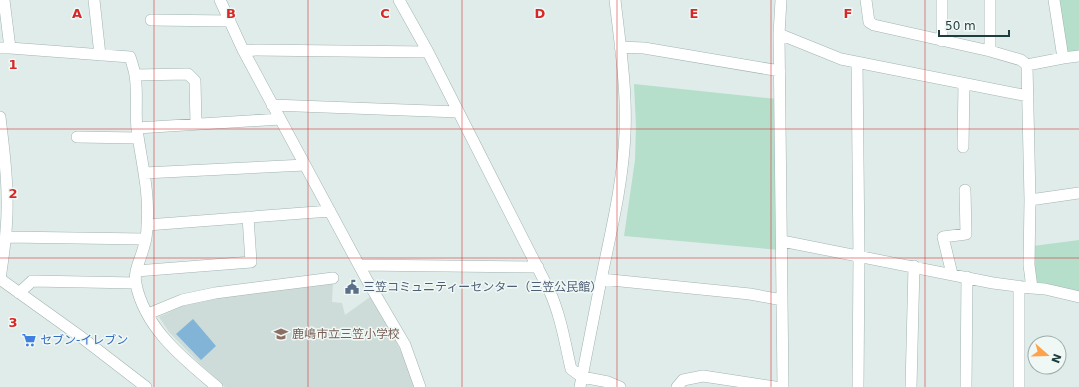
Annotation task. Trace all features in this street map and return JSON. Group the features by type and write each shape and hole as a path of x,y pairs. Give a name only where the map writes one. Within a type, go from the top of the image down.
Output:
{"street":[{"path":"4,0 3,21 5,48 130,57 135,76 138,133 147,208 147,225 144,246 136,271 136,283 144,307 159,333 175,350 217,387"},
{"path":"94,0 100,55"},
{"path":"220,0 243,50 272,105 405,345 420,387"},
{"path":"399,0 428,52 538,267 556,305 571,369 581,382"},
{"path":"581,382 601,279 613,230 625,133 624,91 615,0"},
{"path":"781,0 779,34 783,387"},
{"path":"866,0 869,22 874,25 990,51 1021,60 1028,65 1079,56"},
{"path":"942,0 942,41"},
{"path":"990,0 990,51"},
{"path":"1054,0 1063,58"},
{"path":"151,20 230,20"},
{"path":"779,34 841,59 1028,96"},
{"path":"620,47 644,48 780,71"},
{"path":"243,50 428,52"},
{"path":"857,62 859,256 858,387"},
{"path":"1028,65 1030,200 1029,265 1032,288"},
{"path":"135,76 188,74 195,81 196,124"},
{"path":"963,147 964,84"},
{"path":"272,105 458,112"},
{"path":"0,117 7,198 6,237 0,279 146,387"},
{"path":"77,137 138,133 196,124 280,119"},
{"path":"144,173 305,164"},
{"path":"952,274 943,237 966,234 965,190"},
{"path":"1030,200 1079,193"},
{"path":"147,225 330,211"},
{"path":"136,271 251,262 248,217"},
{"path":"6,237 145,239"},
{"path":"782,242 914,266 993,283 1045,289 1079,297"},
{"path":"360,266 538,267"},
{"path":"911,387 914,266"},
{"path":"966,387 967,277"},
{"path":"148,314 182,300 215,293 333,278"},
{"path":"601,279 750,294 782,300"},
{"path":"19,292 32,281 136,283"},
{"path":"1019,286 1019,387"},
{"path":"677,387 683,380 703,376 775,387"},
{"path":"581,382 608,382 620,387"}],"shaded area":[{"name":"鹿嶋市立三笠小学校","path":"333,283 332,302 342,303 345,315 370,297 394,337 418,387 225,387 169,332 159,317 187,304 219,297"}],"green space":[{"path":"1057,0 1079,0 1079,52 1066,54"},
{"path":"634,84 777,99 780,250 624,236 635,160 636,126"},
{"path":"1079,240 1079,292 1036,283 1033,246"}],"water":[{"path":"193,319 216,346 201,360 176,334"}],"place":[{"name":"三笠コミュニティーセンター（三笠公民館）","path":"352,287"},
{"name":"鹿嶋市立三笠小学校","path":"281,334"},
{"name":"セブン-イレブン","path":"29,340"}]}
